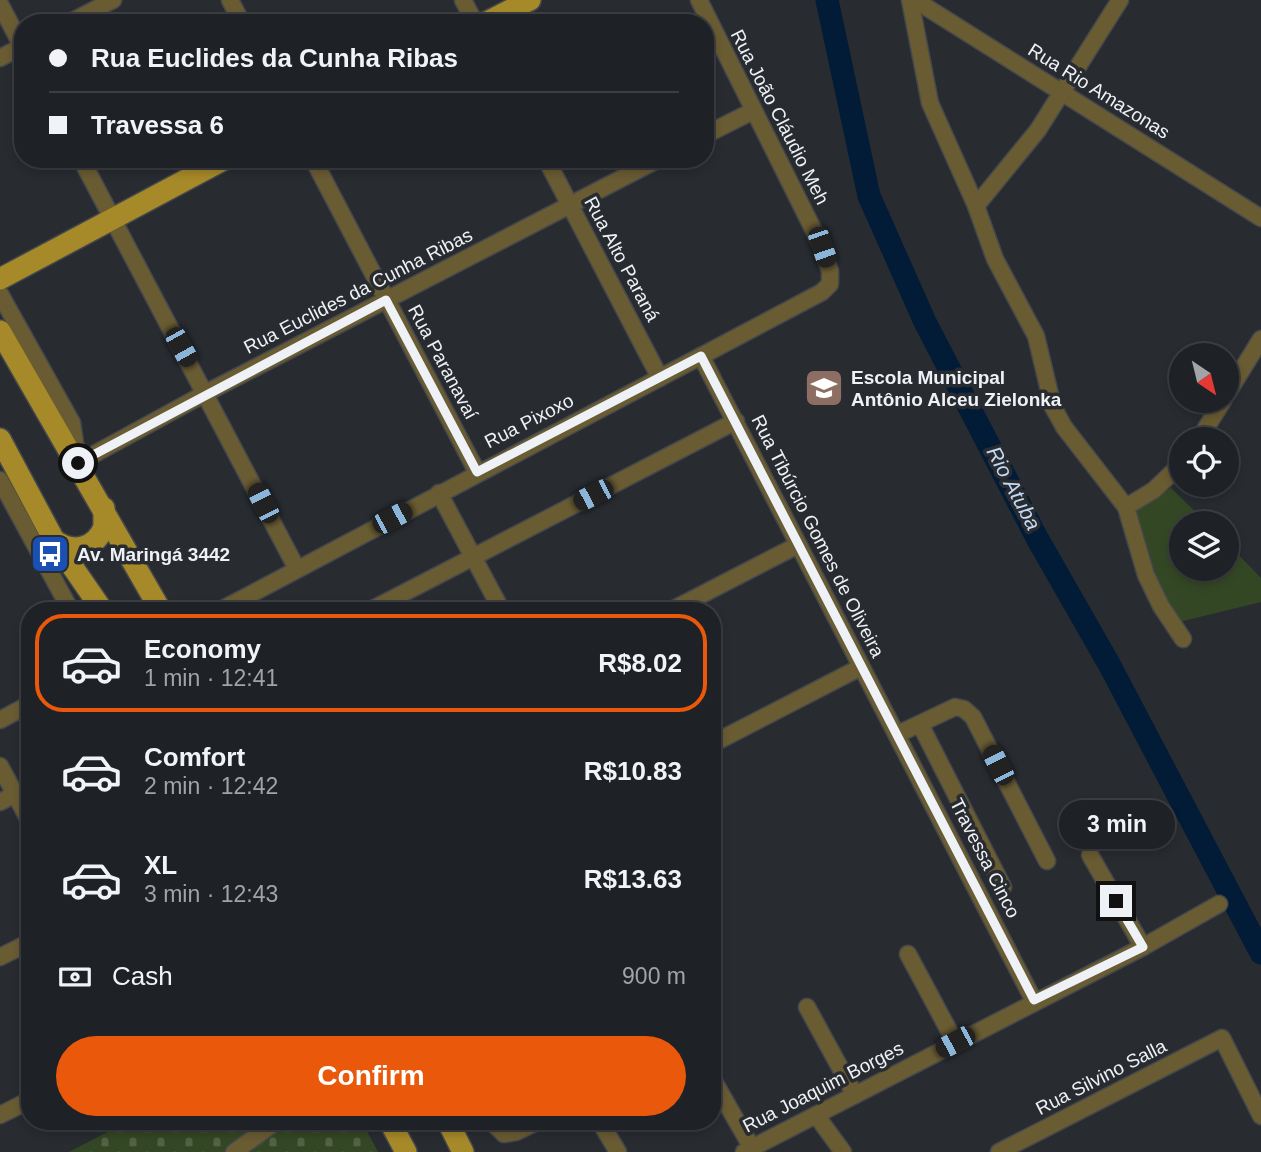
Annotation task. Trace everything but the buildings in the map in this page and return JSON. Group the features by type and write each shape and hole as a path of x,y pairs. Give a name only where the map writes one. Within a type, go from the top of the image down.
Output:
{"main road":[{"path":"503,14 530,0"},
{"path":"0,279 208,168"},
{"path":"0,331 156,602"},
{"path":"0,439 12,497 54,540 97,602"},
{"path":"54,540 74,549 91,544 104,527 103,506"},
{"path":"394,1130 406,1152"},
{"path":"452,1130 464,1152"}],"street":[{"path":"86,14 113,0"},
{"path":"913,0 930,103 976,206 995,259 1036,336 1058,418 1126,507 1146,575 1183,639"},
{"name":"Rua Rio Amazonas","path":"913,0 1261,218"},
{"path":"976,206 1012,165 1063,93 1120,0"},
{"path":"0,4 14,31"},
{"name":"Rua João Cláudio Meh","path":"714,31 822,247 830,271 830,284 822,292"},
{"path":"714,130 753,111"},
{"path":"86,168 297,569"},
{"name":"Rua Paranavaí","path":"318,168 477,472"},
{"name":"Rua Alto Paraná","path":"551,168 660,377"},
{"name":"Rua Euclides da Cunha Ribas","path":"78,463 206,393 642,168"},
{"name":"Rua Pixoxo","path":"236,602 477,472 822,292"},
{"path":"0,294 72,423 78,463"},
{"path":"1239,375 1261,339"},
{"name":"Rua Tibúrcio Gomes de Oliveira","path":"701,356 797,545 898,734"},
{"path":"386,602 736,421"},
{"path":"1126,507 1154,490 1169,476"},
{"path":"0,481 12,497 66,602"},
{"path":"439,493 498,602"},
{"path":"687,602 797,545"},
{"path":"721,739 861,667"},
{"path":"898,734 955,707 973,716 1047,861"},
{"path":"0,720 21,709"},
{"path":"919,724 1003,887"},
{"name":"Travessa Cinco","path":"898,734 1034,1000"},
{"path":"0,766 21,789"},
{"path":"0,802 21,791"},
{"path":"1090,855 1143,947"},
{"name":"Rua Joaquim Borges","path":"748,1150 1034,1000 1143,947 1219,904"},
{"path":"0,957 21,946"},
{"path":"908,954 955,1042"},
{"path":"807,1007 855,1095"},
{"name":"Rua Silvino Salla","path":"999,1152 1222,1038 1261,1116"},
{"path":"721,1096 748,1150"},
{"path":"0,1115 21,1104"},
{"path":"816,1115 843,1152"},
{"path":"234,1152 265,1130"},
{"path":"501,1130 504,1133 520,1130"},
{"path":"605,1130 618,1152"}],"green space":[{"path":"1169,489 1169,497 1180,497 1195,511 1169,511 1169,581 1239,581 1239,555 1261,578 1261,602 1179,622 1157,586 1133,513"},
{"path":"112,1130 366,1130 378,1152 69,1152"}],"waterway":[{"name":"Rio Atuba","path":"827,0 869,196 925,322 1037,538 1109,664 1261,953"}],"place":[{"name":"Escola Municipal Antônio Alceu Zielonka","path":"824,388"},
{"name":"Av. Maringá 3442","path":"50,554"}],"route":[{"path":"78,463 386,300 477,472 701,356 1034,1000 1143,947 1116,901"}]}
